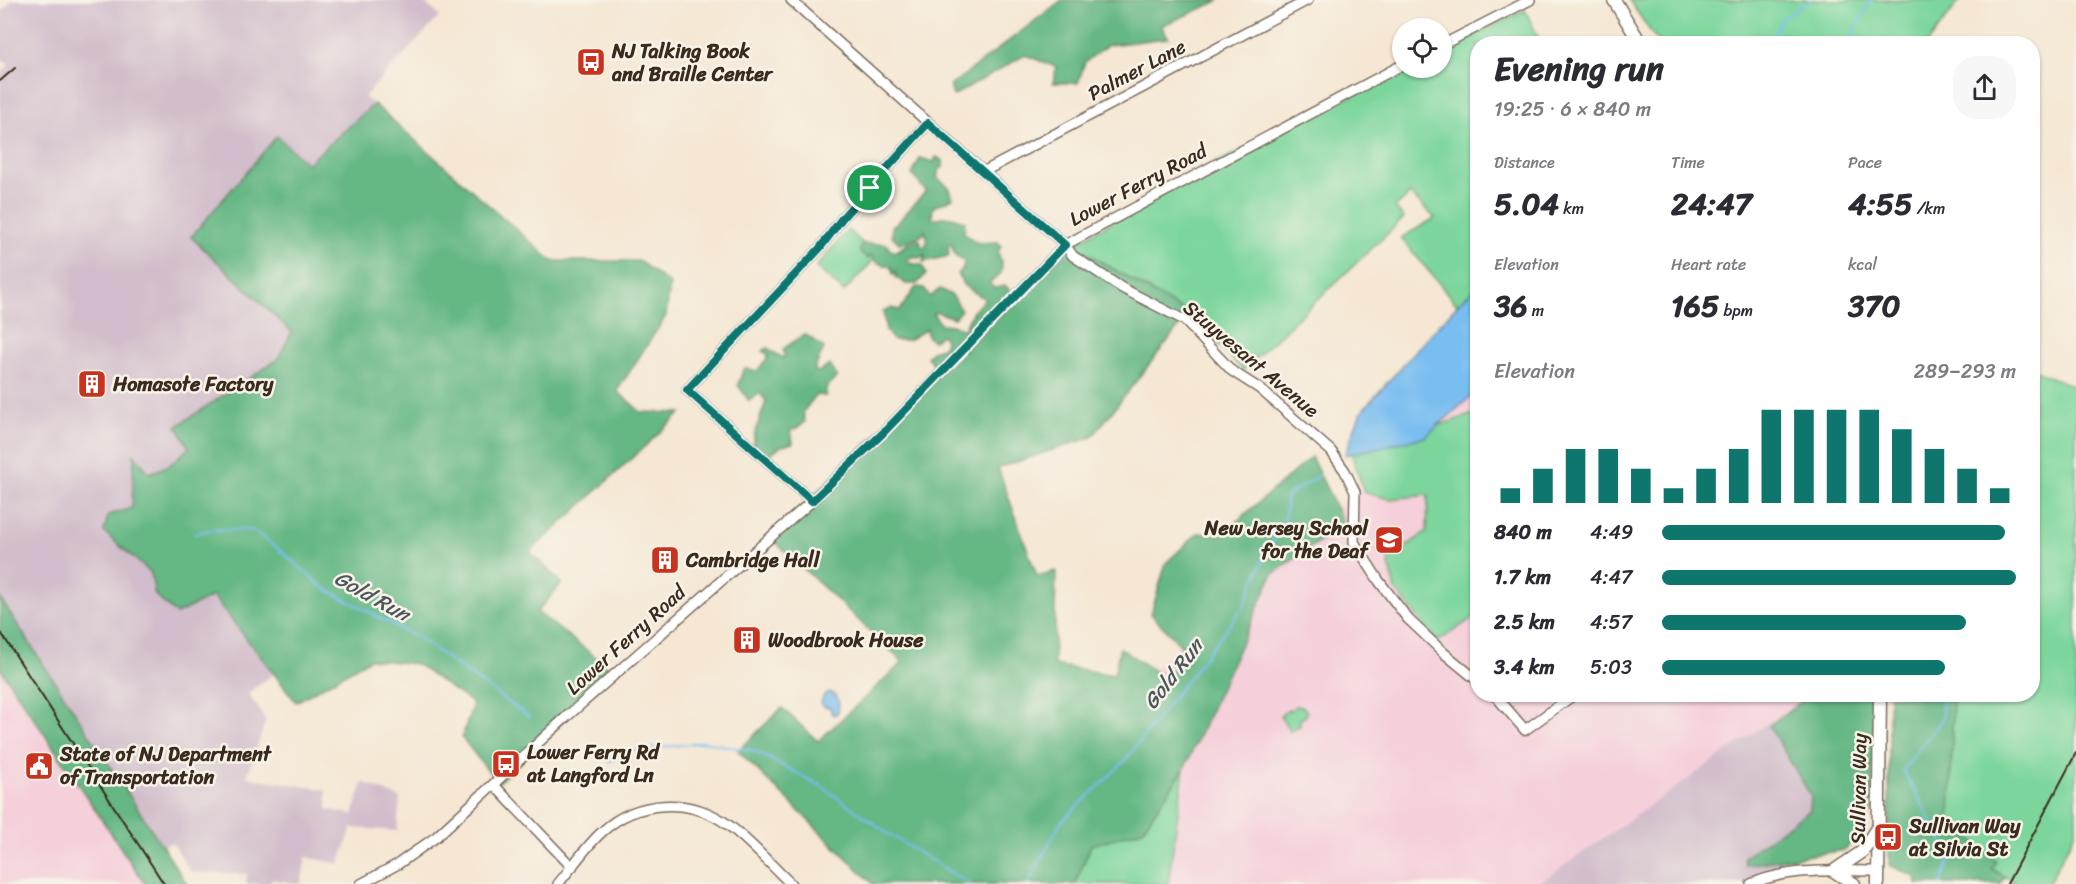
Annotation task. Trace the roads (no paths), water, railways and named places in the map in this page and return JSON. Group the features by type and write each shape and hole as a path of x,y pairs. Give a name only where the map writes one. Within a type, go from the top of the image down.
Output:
{"main road":[{"path":"1614,0 1636,36"},
{"name":"Sullivan Way","path":"1878,878 1880,702"},
{"path":"1854,884 1834,871 1866,848 1878,824"}],"street":[{"name":"Stuyvesant Avenue","path":"791,0 1065,245 1073,256 1122,288 1184,320 1232,371 1260,389 1331,451 1345,471 1355,492 1354,542 1379,581 1408,619 1470,674"},
{"name":"Palmer Lane","path":"983,172 1308,0"},
{"path":"1452,40 1530,0"},
{"name":"Lower Ferry Road","path":"361,884 398,864 436,837 623,667 812,501 883,433 1065,245 1392,70"},
{"path":"812,501 687,390 820,248 843,217 928,123"},
{"path":"1501,702 1525,730 1564,702"},
{"path":"494,785 572,867"},
{"path":"558,884 598,836 617,820 642,809 673,805 701,811 729,825 791,884"},
{"path":"1751,884 1792,873 1834,871 1878,878"}],"water":[{"path":"1470,293 1470,397 1425,437 1345,455 1361,412"},
{"path":"830,692 839,703 838,712 834,715 831,713 831,708 821,703 824,695"}],"waterway":[{"path":"1774,36 1781,20 1810,0"},
{"path":"1851,36 1871,0"},
{"name":"Gold Run","path":"1028,884 1060,823 1124,762 1244,606 1265,555 1284,524 1287,495 1320,475"},
{"name":"Gold Run","path":"194,534 210,530 252,530 276,547 324,588 420,639 529,717"},
{"path":"1941,884 1951,856 1903,770 1942,719 1942,702"},
{"name":"Gold Run","path":"608,762 632,751 704,742 755,751 821,786 893,837 970,884"}],"railway":[{"path":"0,81 15,68"},
{"path":"0,631 164,884"},
{"path":"2007,884 2076,753"}],"place":[{"name":"NJ Talking Book and Braille Center","path":"591,62"},
{"name":"Homasote Factory","path":"92,384"},
{"name":"New Jersey School for the Deaf","path":"1389,540"},
{"name":"Cambridge Hall","path":"665,560"},
{"name":"Woodbrook House","path":"747,640"},
{"name":"Lower Ferry Rd at Langford Ln","path":"506,764"},
{"name":"State of NJ Department of Transportation","path":"39,766"},
{"name":"Sullivan Way at Silvia St","path":"1888,837"}]}
